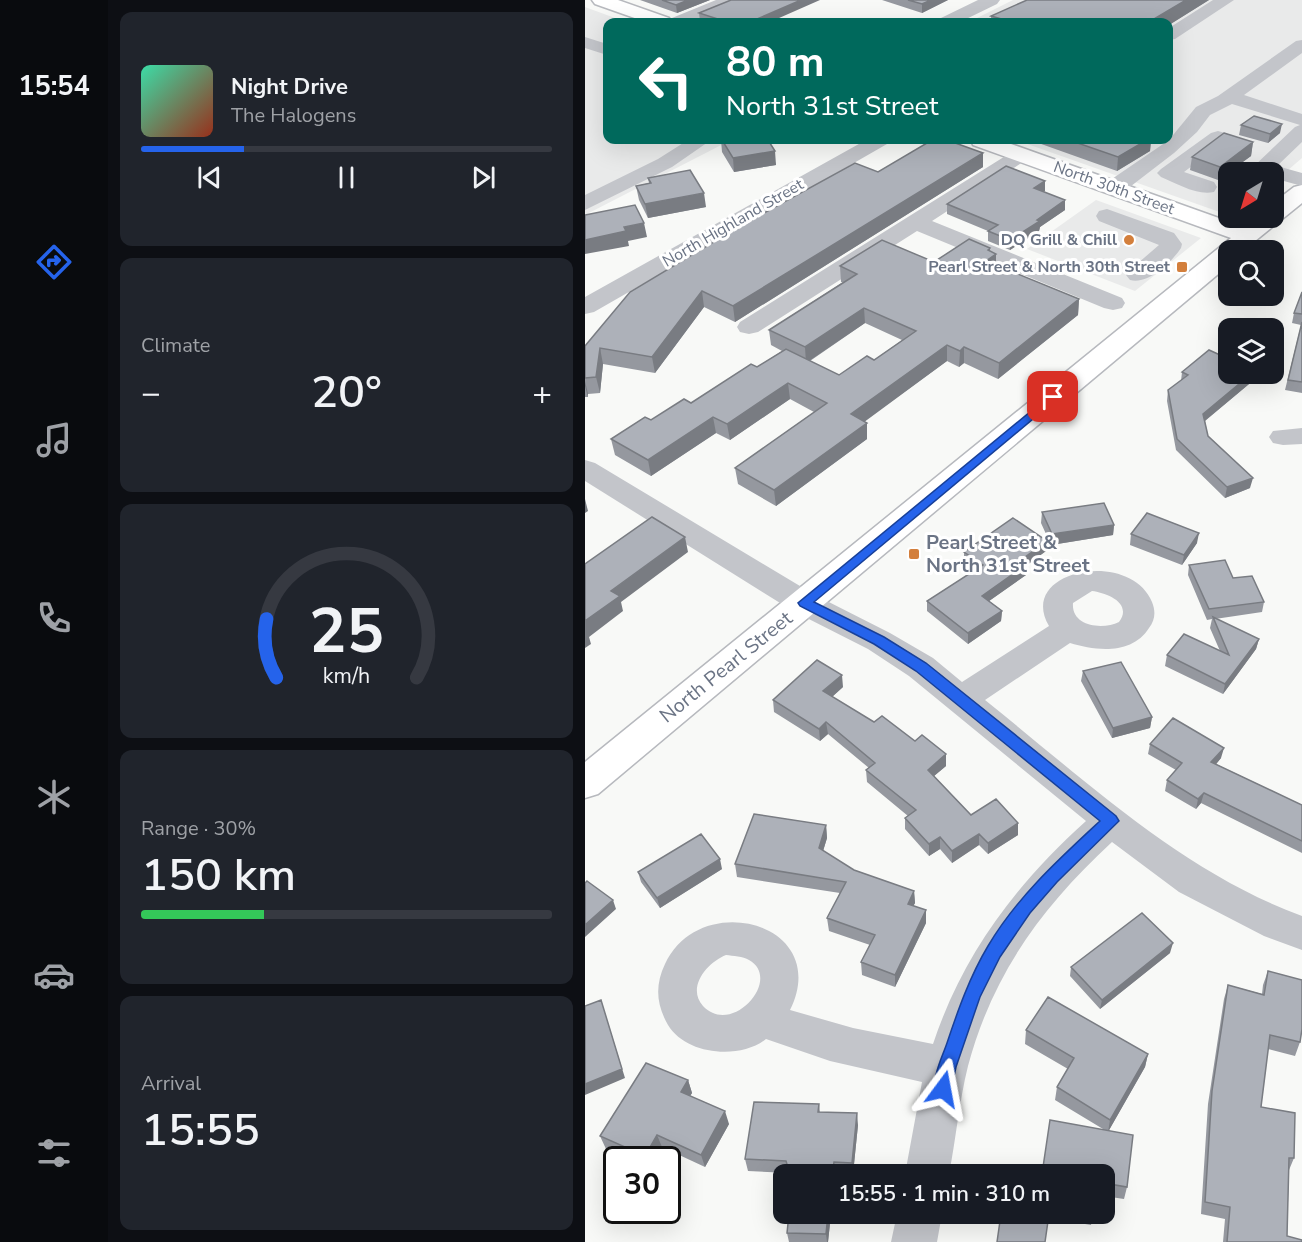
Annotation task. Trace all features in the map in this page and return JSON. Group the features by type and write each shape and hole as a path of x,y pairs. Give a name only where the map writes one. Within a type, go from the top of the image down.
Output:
{"main road":[{"path":"601,0 651,18"},
{"name":"North 30th Street","path":"998,144 1114,188 1223,240"},
{"name":"North Pearl Street","path":"1284,206 1302,192"},
{"name":"North Pearl Street","path":"1243,240 1258,228"},
{"name":"North Pearl Street","path":"585,783 1218,261"}],"street":[{"path":"688,18 731,0"},
{"path":"955,18 991,0"},
{"path":"1173,32 1225,0"},
{"path":"585,42 603,49"},
{"path":"1173,144 1190,128 1203,111 1229,97 1298,52"},
{"path":"1229,97 1302,120"},
{"path":"1190,128 1247,146 1261,168 1302,180"},
{"path":"1206,187 1168,173 1190,157 1247,146 1302,131"},
{"path":"585,202 665,162 694,144"},
{"name":"North Highland Street","path":"585,307 873,144"},
{"path":"1114,188 1172,144"},
{"path":"1167,149 1190,157"},
{"path":"749,327 1022,154"},
{"path":"1107,216 1165,238 1171,244 1170,248 1138,275"},
{"path":"915,222 1113,303"},
{"path":"585,284 607,295"},
{"path":"585,469 804,603 879,641 921,667 1111,821 1192,881 1278,924 1302,933"},
{"path":"962,699 1069,628"},
{"path":"929,1164 947,1067 972,995 994,951 1024,908 1051,877 1111,821"},
{"path":"763,1018 785,1028 841,1045 947,1067"},
{"path":"914,1242 918,1224"}],"shaded area":[{"path":"1013,0 1302,0 1302,158 1284,173 1284,162 1218,162 1218,211 1027,144 1173,144 1173,18 977,18"},
{"path":"585,7 615,18 603,18 603,144 723,144 585,215"},
{"path":"1096,200 1201,238 1135,291 1027,249"}],"building":[{"path":"662,0 688,0 676,5"},
{"path":"731,0 801,0 759,18 715,18 699,13"},
{"path":"908,0 931,0 922,4"},
{"path":"1027,0 1186,0 1156,18 998,18 991,16"},
{"path":"1254,116 1282,124 1270,134 1241,125"},
{"path":"1224,133 1253,142 1227,162 1218,162 1218,166 1192,157"},
{"path":"724,144 771,144 775,151 733,158"},
{"path":"925,144 958,144 983,153 733,306 702,291 652,357 600,348 596,377 585,378 585,346 630,292 737,228 855,163 878,172"},
{"path":"1081,144 1140,144 1118,157"},
{"path":"1006,166 1045,181 1034,188 1065,200 1037,220 1040,221 1010,240 988,231 998,225 947,204"},
{"path":"690,170 704,193 645,204 636,186 651,183 648,178"},
{"path":"635,205 644,223 624,227 626,231 585,240 585,215"},
{"path":"969,239 990,248 988,250 996,254 986,261 1079,299 999,363 964,347 960,351 947,345 851,414 867,423 774,490 735,468 827,403 788,383 727,424 713,417 648,460 611,439 645,417 651,420 684,399 691,403 751,364 757,367 786,349 839,375 867,356 874,360 916,331 864,308 805,347 769,330 857,274 840,266 882,240 934,262"},
{"path":"1302,292 1302,314 1294,313"},
{"path":"1302,322 1302,382 1288,380"},
{"path":"1209,350 1218,354 1218,384 1239,384 1203,414 1208,436 1253,478 1227,487 1177,439 1168,390 1188,375 1182,372"},
{"path":"1104,503 1114,525 1052,534 1042,512"},
{"path":"1147,513 1199,533 1184,555 1131,534"},
{"path":"652,517 685,537 611,591 620,596 585,621 585,564"},
{"path":"1013,518 1047,541 1021,560 1027,564 982,596 1002,611 968,633 927,601 983,565 964,552"},
{"path":"1225,560 1233,578 1252,576 1264,602 1209,609 1189,565"},
{"path":"1213,617 1259,639 1225,684 1167,655 1184,634 1229,655"},
{"path":"817,660 842,675 823,691 874,722 882,716 915,741 922,735 946,754 928,770 971,815 996,799 1018,823 988,843 979,834 952,851 940,837 929,844 905,818 916,810 866,770 875,763 826,722 819,729 773,700"},
{"path":"1121,662 1152,717 1113,728 1083,671"},
{"path":"1173,718 1224,748 1211,762 1302,805 1302,841 1204,793 1198,799 1167,780 1182,763 1150,744"},
{"path":"754,814 826,825 819,848 854,870 914,891 908,904 926,910 895,975 861,962 875,935 827,918 846,882 735,864"},
{"path":"701,834 720,859 657,898 638,872"},
{"path":"587,881 613,900 585,925 585,883"},
{"path":"1142,913 1173,943 1102,1000 1071,967"},
{"path":"1268,971 1302,980 1300,1042 1270,1035 1261,1107 1295,1113 1294,1158 1289,1158 1287,1236 1302,1240 1302,1242 1227,1242 1230,1207 1205,1202 1212,1091 1228,985 1264,995"},
{"path":"1048,997 1148,1054 1110,1120 1057,1087 1074,1058 1026,1030"},
{"path":"601,1000 622,1069 585,1084 585,1006"},
{"path":"646,1063 688,1080 681,1092 725,1111 701,1155 657,1135 651,1146 622,1146 600,1136"},
{"path":"754,1102 819,1104 818,1112 857,1113 852,1163 787,1164 786,1161 745,1159"},
{"path":"1050,1120 1133,1135 1127,1187 1115,1185 1115,1164 1043,1164"},
{"path":"788,1224 827,1224 826,1234 787,1233"},
{"path":"1000,1224 1048,1224 1045,1242 997,1242"}],"place":[{"name":"DQ Grill & Chill","path":"1129,240"},
{"name":"Pearl Street & North 30th Street","path":"1182,267"},
{"name":"Pearl Street & North 31st Street","path":"914,554"}],"route":[{"path":"943,1089 947,1067 972,995 994,951 1024,908 1051,877 1111,821 921,667 879,641 804,603 1053,397"}]}
